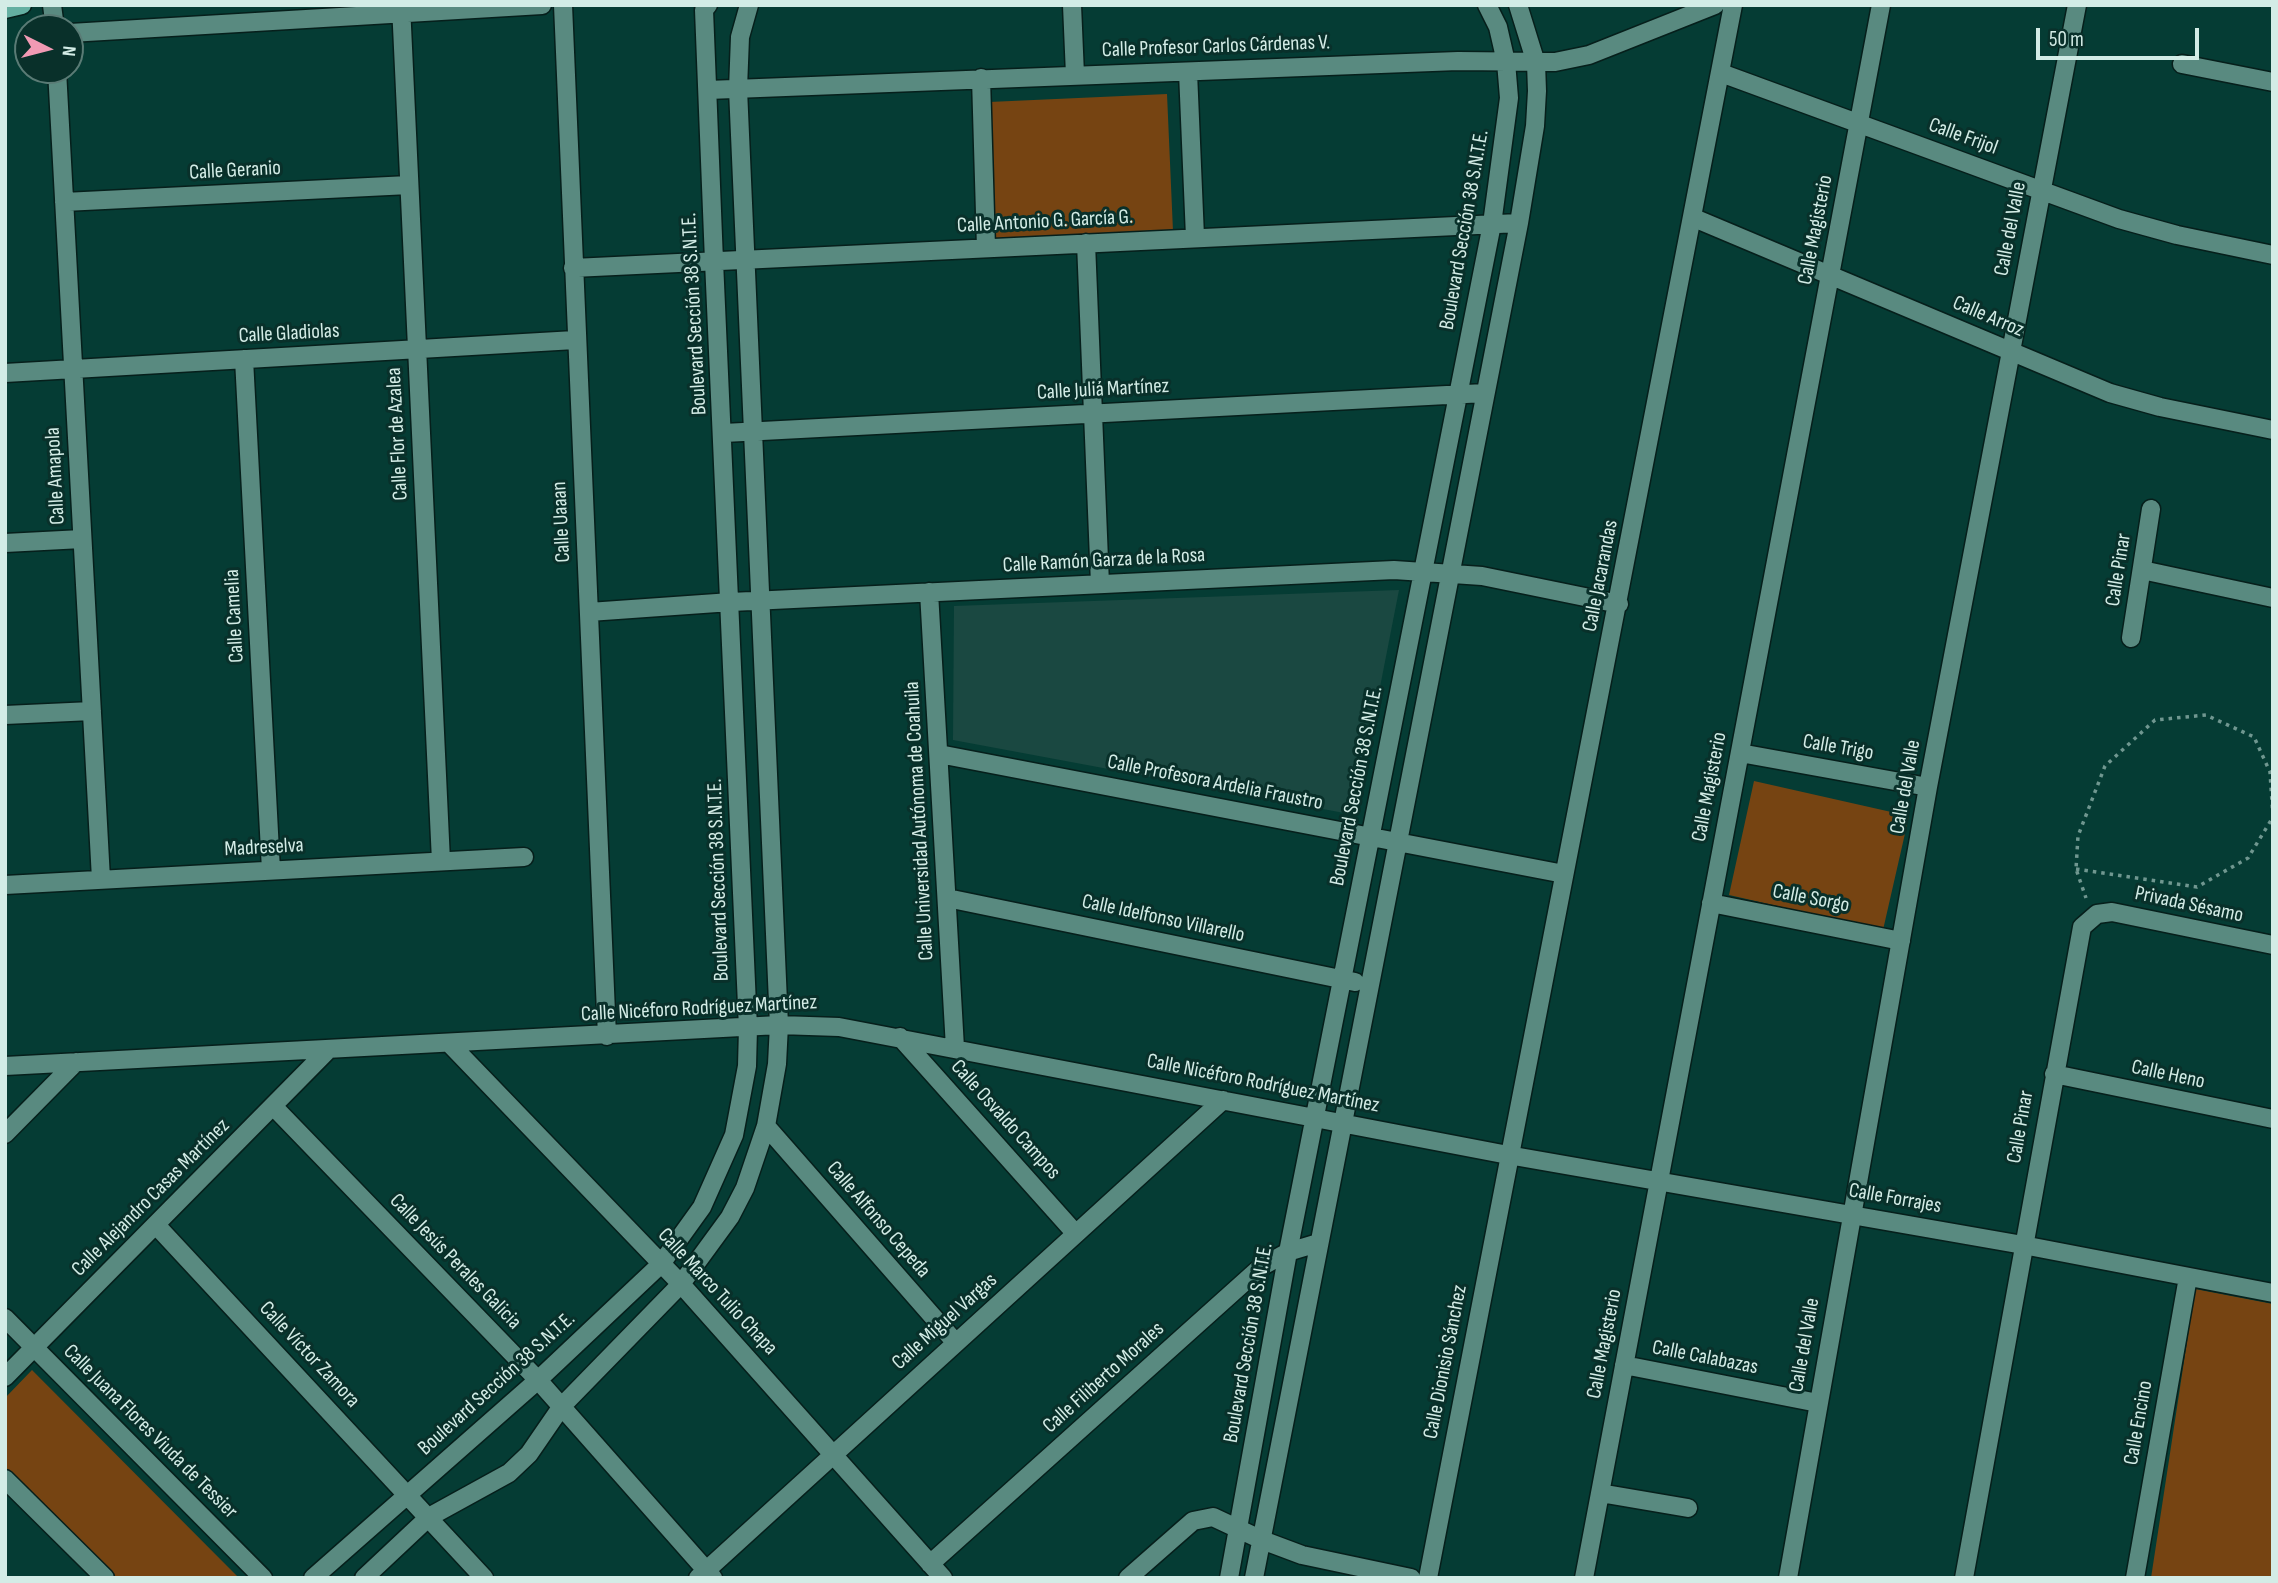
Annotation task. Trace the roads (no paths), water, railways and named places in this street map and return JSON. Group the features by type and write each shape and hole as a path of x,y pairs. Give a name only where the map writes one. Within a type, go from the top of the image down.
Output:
{"main road":[{"path":"5,9 22,5"}],"street":[{"path":"84,32 401,9 542,5"},
{"name":"Calle Uaaan","path":"564,5 575,340 607,1036"},
{"path":"364,1578 429,1517 509,1473 529,1454 562,1406 681,1284 730,1217 745,1188 766,1126 777,1064 779,1025 738,89 740,37 750,5"},
{"path":"1072,5 1074,75"},
{"name":"Boulevard Sección 38 S.N.T.E.","path":"1228,1578 1288,1252 1492,224 1506,132 1506,62 1497,27 1487,5"},
{"path":"1254,1578 1519,223 1535,126 1536,63 1518,5"},
{"name":"Calle Jacarandas","path":"1508,1155 1695,218 1733,5"},
{"name":"Calle Magisterio","path":"1584,1578 1881,5"},
{"name":"Calle del Valle","path":"1788,1578 1928,787 2077,5"},
{"name":"Boulevard Sección 38 S.N.T.E.","path":"313,1578 538,1380 661,1264 702,1207 734,1135 747,1066 748,1028 724,433 714,261 706,7"},
{"name":"Calle Profesor Carlos Cárdenas V.","path":"708,90 1458,61 1536,63 1589,55 1708,7"},
{"name":"Calle Flor de Azalea","path":"401,9 441,861"},
{"path":"2182,64 2273,82"},
{"path":"1188,72 1195,237"},
{"name":"Calle Frijol","path":"1721,73 2151,229 2273,255"},
{"path":"981,78 986,248"},
{"name":"Calle Amapola","path":"58,84 102,880"},
{"name":"Calle Geranio","path":"64,202 409,185"},
{"name":"Calle Arroz","path":"1695,218 2134,400 2273,430"},
{"name":"Calle Antonio G. García G.","path":"573,268 1519,223"},
{"path":"1086,243 1100,583"},
{"name":"Calle Gladiolas","path":"5,373 575,340"},
{"name":"Calle Camelia","path":"244,359 271,870"},
{"name":"Calle Juliá Martínez","path":"724,433 1485,393"},
{"name":"Calle Pinar","path":"2131,638 2151,509"},
{"path":"5,543 82,539"},
{"name":"Calle Ramón Garza de la Rosa","path":"589,612 1100,583 1424,570 1450,572 1619,604"},
{"path":"2142,570 2273,598"},
{"name":"Calle Universidad Autónoma de Coahuila","path":"929,592 955,1048"},
{"path":"5,715 92,710"},
{"name":"Calle Trigo","path":"1740,753 1928,787"},
{"name":"Calle Profesora Ardelia Fraustro","path":"939,754 1564,874"},
{"name":"Madreselva","path":"5,885 524,857"},
{"name":"Calle Idelfonso Villarello","path":"947,898 1370,985"},
{"name":"Calle Sorgo","path":"1712,903 1901,941"},
{"name":"Privada Sésamo","path":"2097,914 2112,912 2273,945"},
{"name":"Calle Pinar","path":"1964,1578 2079,936 2082,927 2097,914"},
{"name":"Calle Nicéforo Rodríguez Martínez","path":"5,1066 779,1025 839,1027 1508,1155"},
{"name":"Calle Osvaldo Campos","path":"900,1037 1076,1234"},
{"name":"Calle Marco Tulio Chapa","path":"450,1044 681,1284 943,1578"},
{"name":"Calle Alejandro Casas Martínez","path":"5,1377 328,1050"},
{"path":"5,1134 76,1062"},
{"name":"Calle Heno","path":"2054,1074 2273,1119"},
{"name":"Calle Miguel Vargas","path":"706,1575 833,1455 1223,1100"},
{"name":"Calle Jesús Perales Galicia","path":"273,1106 538,1380 706,1575"},
{"name":"Calle Alfonso Cepeda","path":"766,1126 956,1343"},
{"name":"Calle Forrajes","path":"1508,1155 2023,1245 2273,1293"},
{"name":"Calle Dionisio Sánchez","path":"1428,1578 1508,1155"},
{"name":"Calle Víctor Zamora","path":"156,1224 484,1578"},
{"name":"Calle Filiberto Morales","path":"930,1564 1261,1267 1288,1252 1318,1243"},
{"name":"Calle Encino","path":"2135,1578 2188,1277"},
{"name":"Calle Juana Flores Viuda de Tessier","path":"5,1318 263,1578"},
{"name":"Calle Calabazas","path":"1624,1365 1818,1404"},
{"path":"5,1479 105,1578"},
{"path":"1600,1493 1688,1508"},
{"path":"1128,1578 1202,1517 1213,1517 1262,1540 1303,1555 1411,1578"}]}
